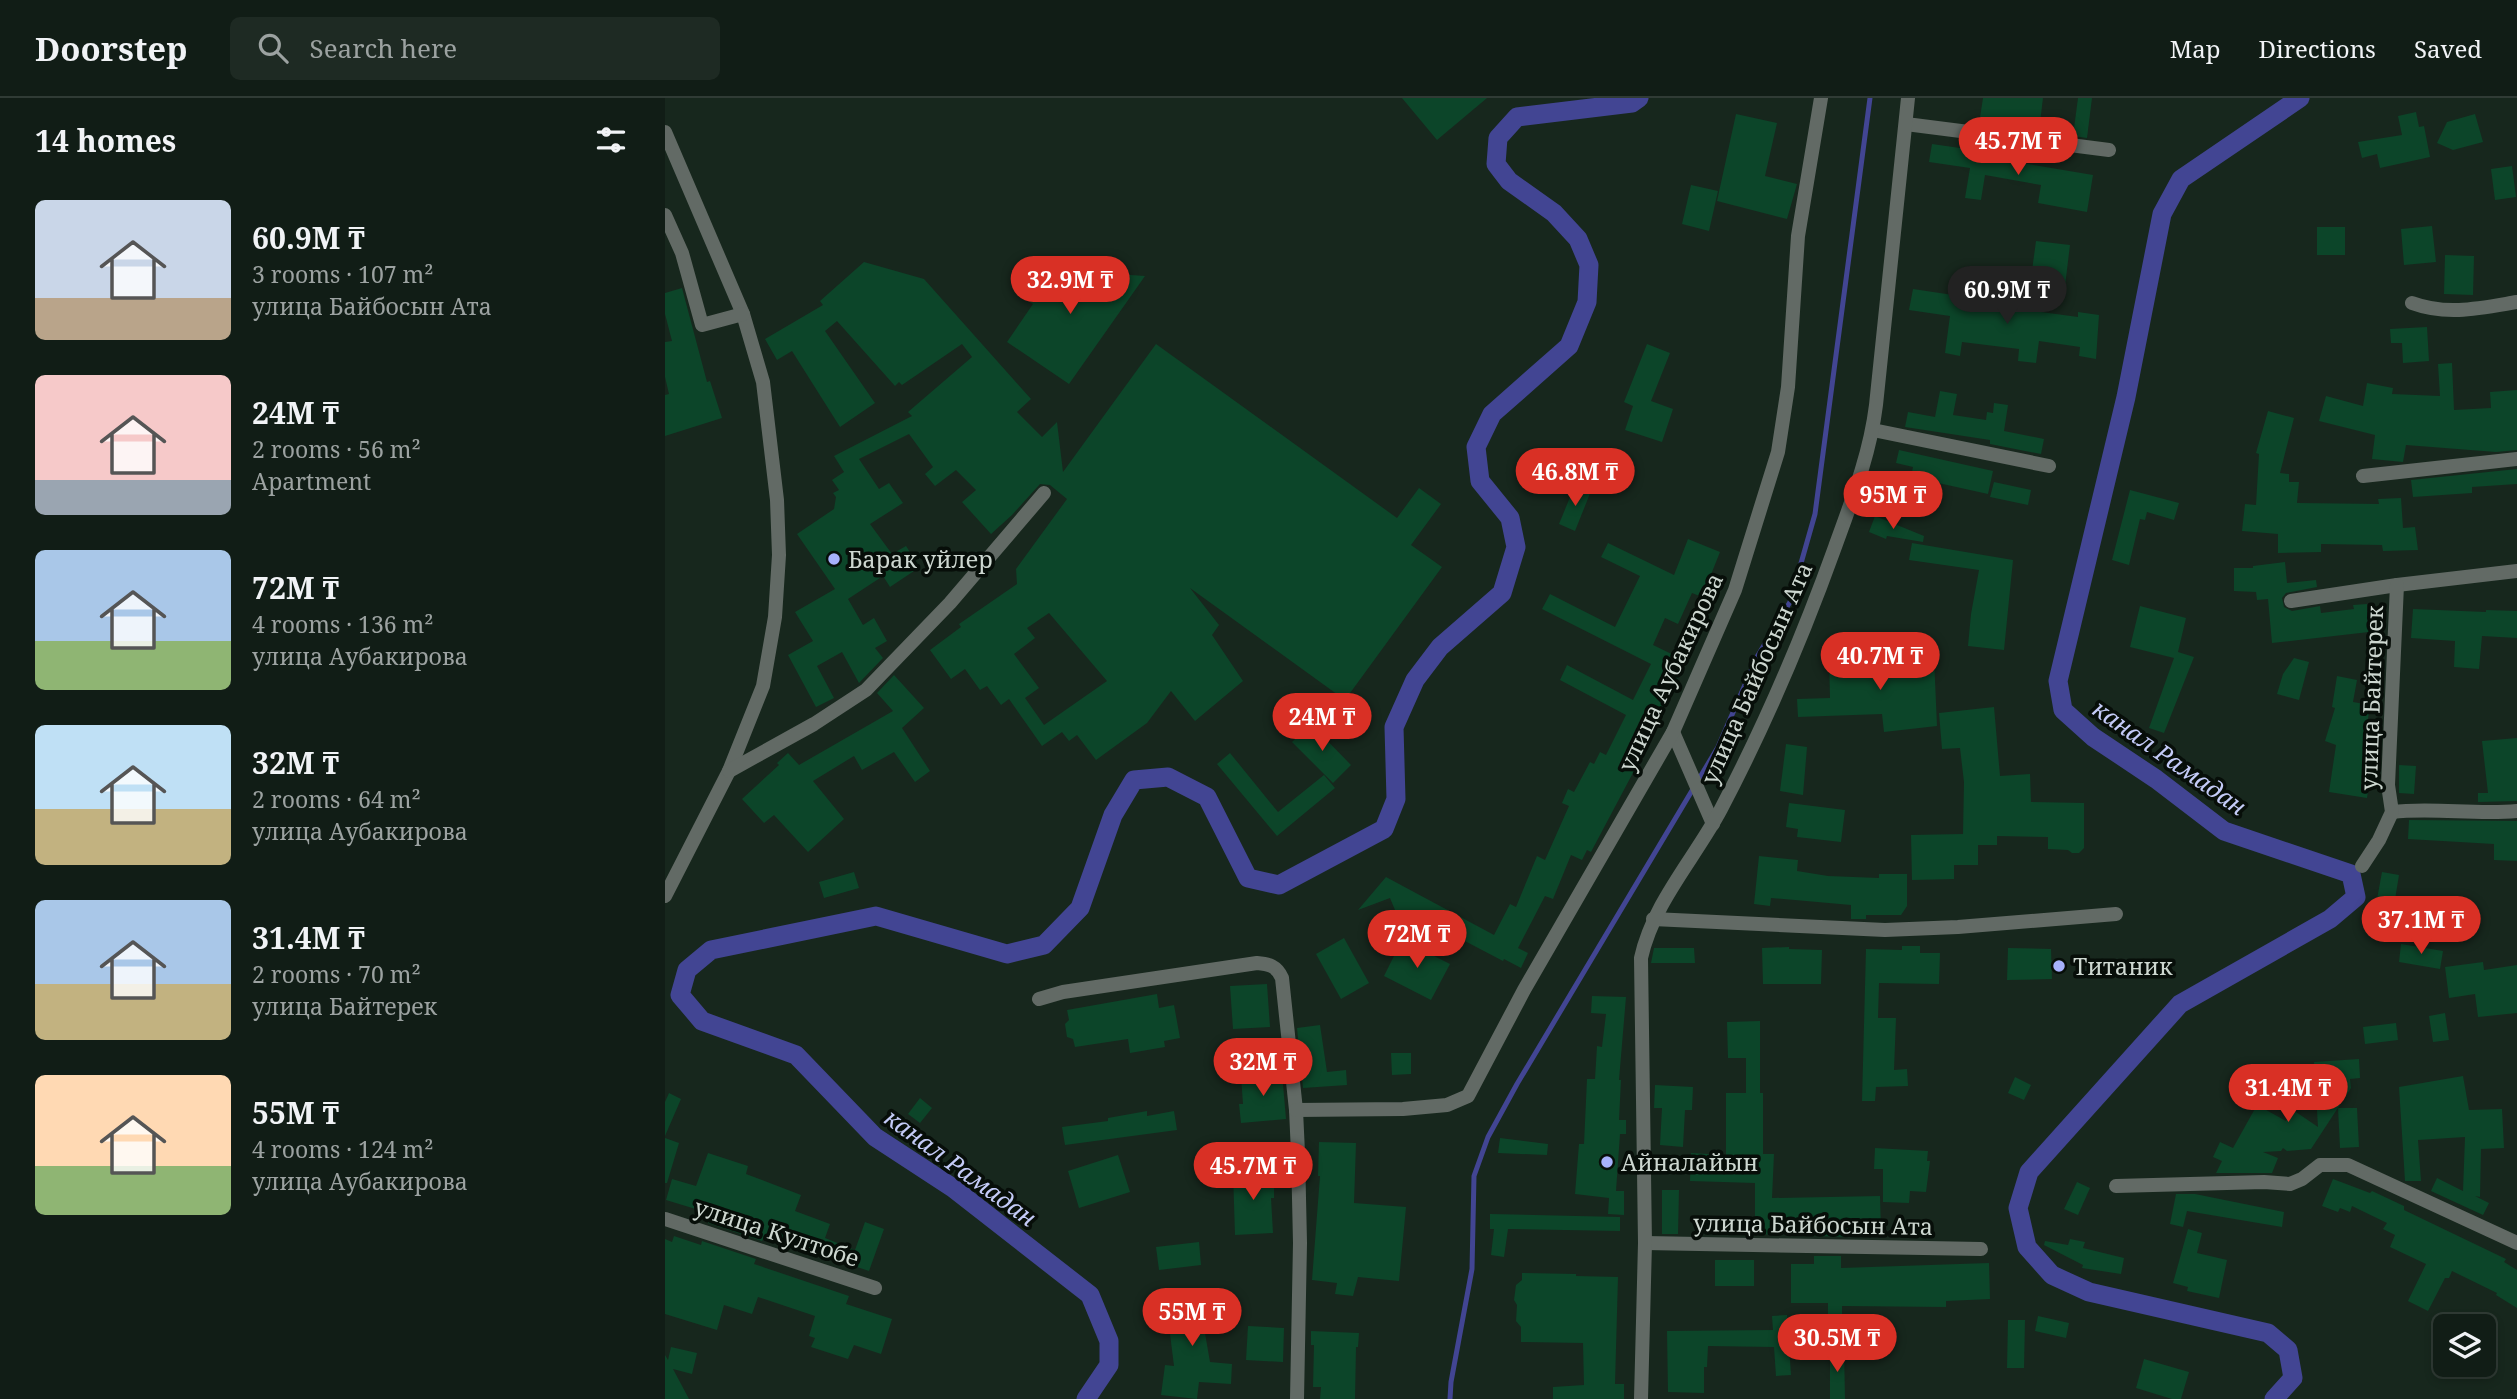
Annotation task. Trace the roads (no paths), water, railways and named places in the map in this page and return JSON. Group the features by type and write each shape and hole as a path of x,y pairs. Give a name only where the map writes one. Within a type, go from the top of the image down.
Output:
{"street":[{"name":"улица Аубакирова","path":"1296,1110 1447,1105 1468,1096 1524,990 1673,732 1735,590 1778,452 1788,387 1798,236 1821,98"},
{"name":"улица Байбосын Ата","path":"1641,1399 1645,1243 1641,958 1645,938 1653,919 1713,824 1742,769 1816,600 1859,480 1873,430 1908,98"},
{"path":"1906,124 2109,150"},
{"path":"665,132 743,314 763,382 778,500 779,555 775,617 763,686 729,771 665,896"},
{"path":"665,215 682,253 702,325 743,314"},
{"path":"2412,303 2431,310 2452,311 2517,302"},
{"path":"1873,430 2049,466"},
{"path":"2363,476 2517,459"},
{"path":"729,771 814,724 866,690 950,603 1044,493"},
{"name":"улица Байтерек","path":"2291,601 2517,571"},
{"name":"улица Байтерек","path":"2362,866 2379,840 2392,812 2388,785 2397,585"},
{"path":"1673,732 1713,824"},
{"name":"улица Байтерек","path":"2392,812 2408,810 2485,814 2517,811"},
{"path":"1653,919 1885,930 2116,914"},
{"path":"1039,999 1063,992 1177,974 1257,963 1275,966 1282,978 1296,1110 1300,1243 1297,1399"},
{"path":"2116,1186 2263,1182 2290,1184 2320,1166 2347,1166 2517,1243"},
{"name":"улица Култобе","path":"665,1219 875,1288"},
{"name":"улица Байбосын Ата","path":"1645,1243 1981,1250"}],"waterway":[{"name":"канал Рамадан","path":"1086,1399 1109,1365 1109,1341 1090,1295 953,1188 875,1137 796,1055 702,1021 680,995 687,970 711,950 876,916 1007,954 1044,945 1080,908 1113,815 1134,780 1168,777 1207,797 1248,878 1279,885 1384,829 1396,799 1394,727 1415,680 1440,647 1502,593 1516,547 1510,518 1480,481 1476,447 1492,414 1569,346 1587,302 1589,265 1578,239 1554,213 1509,181 1496,164 1498,138 1517,117 1632,103 1639,98"},
{"path":"1450,1399 1472,1269 1474,1176 1488,1137 1718,747 1757,657 1790,602 1815,514 1870,98"},
{"name":"канал Рамадан","path":"2274,1399 2293,1378 2288,1350 2268,1333 2089,1292 2052,1275 2027,1247 2018,1208 2029,1172 2180,1004 2330,919 2356,897 2351,874 2224,831 2156,779 2093,737 2063,710 2058,681 2126,397 2162,214 2181,179 2300,98"}],"place":[{"name":"Барак уйлер","path":"834,559"},
{"name":"Титаник","path":"2059,966"},
{"name":"Айналайын","path":"1607,1162"}]}
